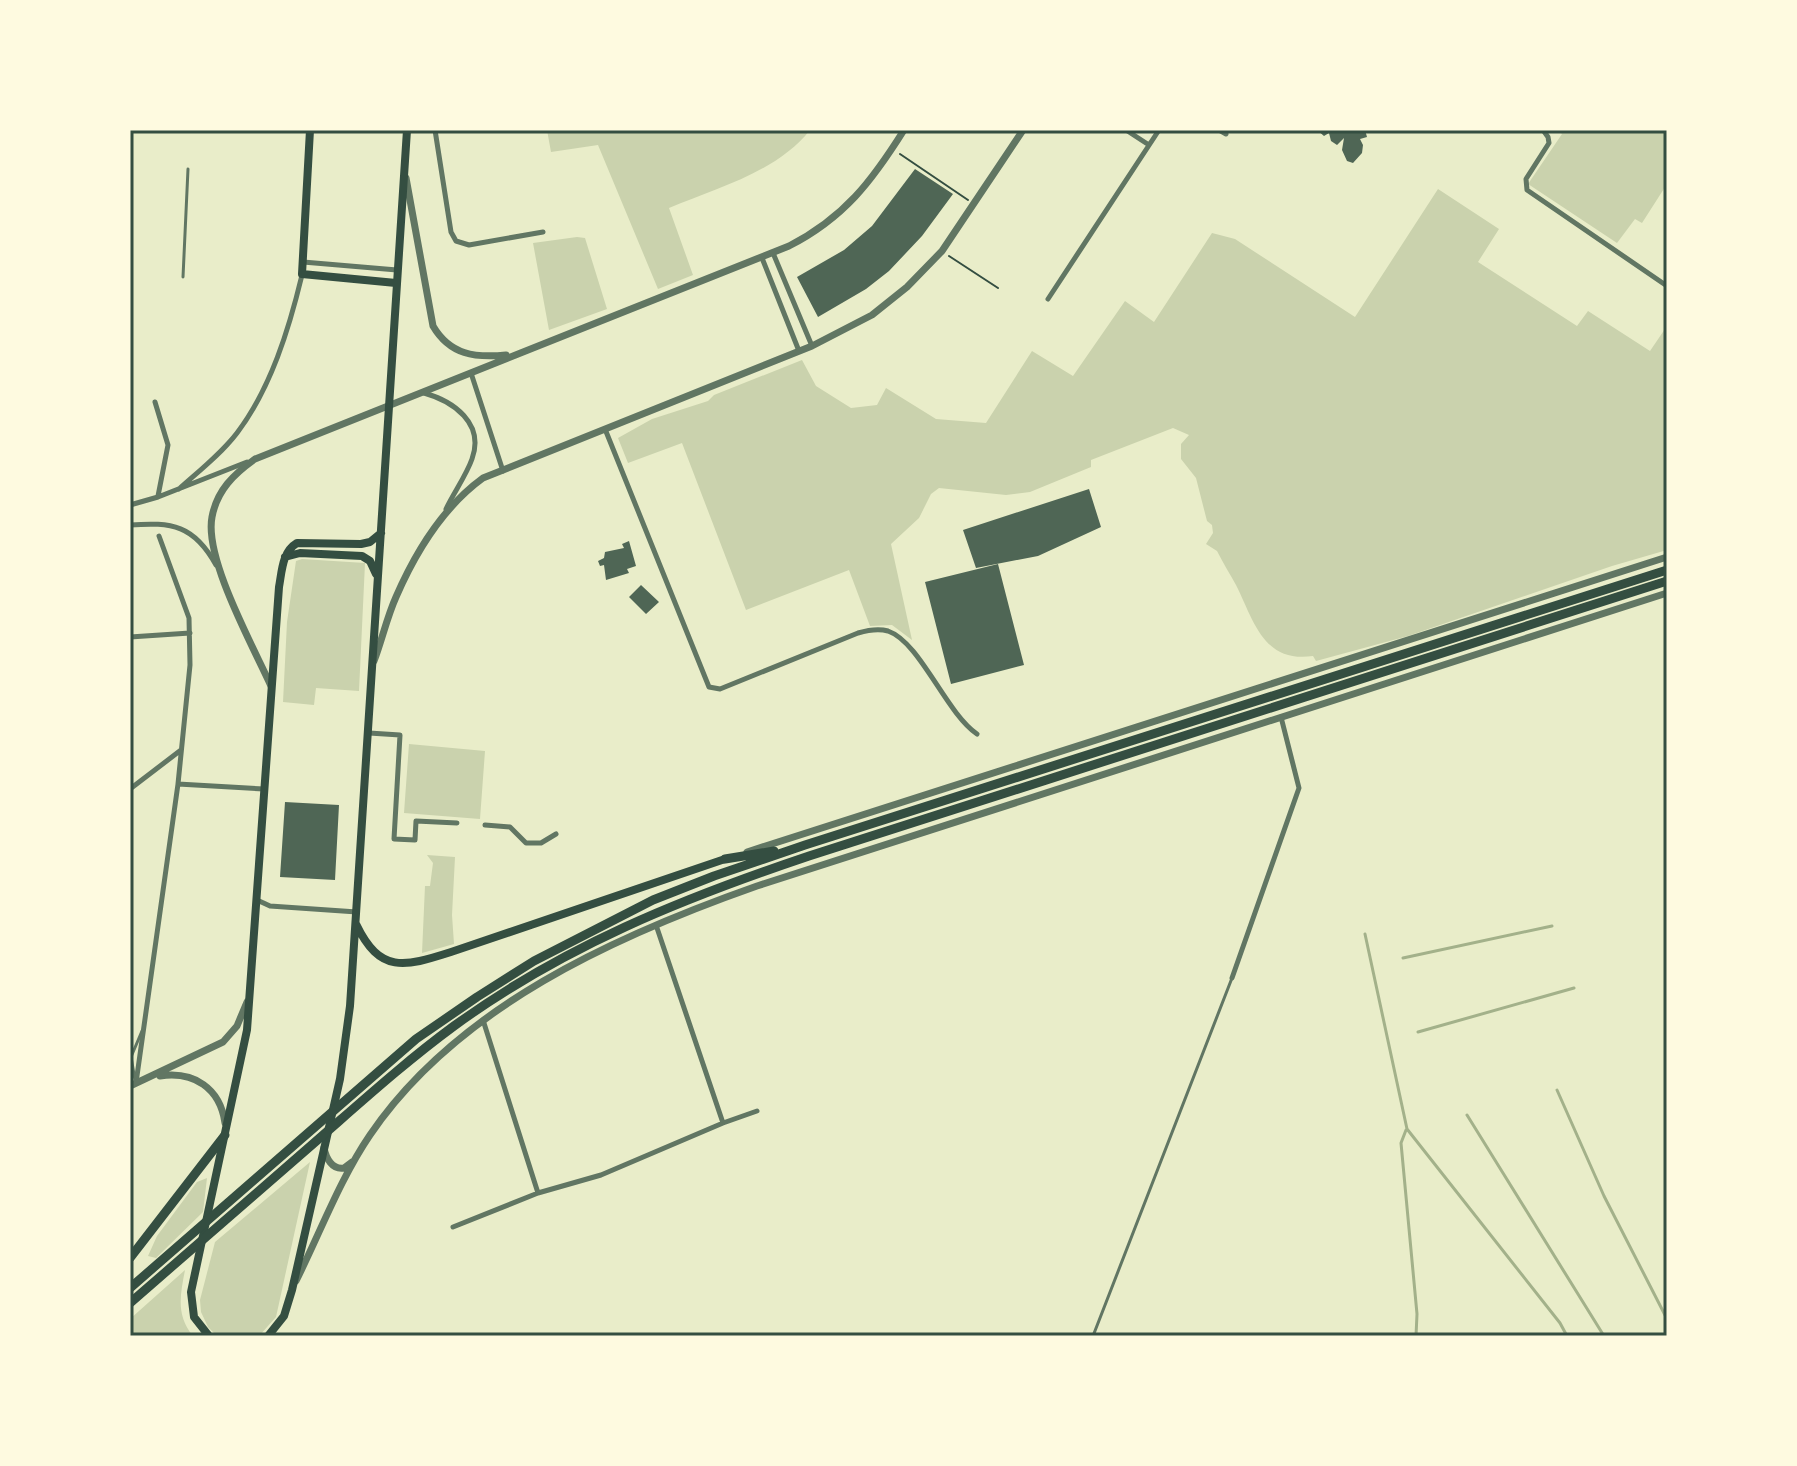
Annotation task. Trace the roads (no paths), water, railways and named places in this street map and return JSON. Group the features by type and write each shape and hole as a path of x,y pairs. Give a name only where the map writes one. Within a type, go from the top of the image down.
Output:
{"highway":[{"path":"130,1288 416,1039 534,961 653,900 805,845 1667,570"},
{"path":"130,1303 357,1105 455,1026 536,973 658,910 809,856 1667,581"},
{"path":"725,859 805,845"},
{"path":"130,1258 225,1135"}],"main road":[{"path":"310,130 302,274 396,283"},
{"path":"268,1336 284,1316 292,1290 346,1044 407,130"},
{"path":"209,1336 194,1317 191,1292 246,1035 279,587 285,557 290,547 297,543 361,544 370,542 381,532"},
{"path":"285,557 298,553 362,556 374,566 378,582"},
{"path":"356,923 363,938 380,957 406,965 725,859"}],"street":[{"path":"435,130 451,232 456,241 469,245 543,232"},
{"path":"130,505 277,451 773,253 813,233 847,207 904,130"},
{"path":"444,513 483,478 812,346 879,310 913,282 942,251 1023,130"},
{"path":"1126,130 1149,145"},
{"path":"1048,299 1159,130"},
{"path":"1219,130 1226,134"},
{"path":"1543,130 1549,143 1526,179 1527,190 1667,286"},
{"path":"405,174 431,319 437,333 448,345 466,354 488,357 516,354"},
{"path":"773,253 812,346"},
{"path":"762,258 799,351"},
{"path":"303,262 397,270"},
{"path":"179,489 226,446 248,418 268,381 295,304 302,274"},
{"path":"471,373 503,471"},
{"path":"371,667 395,598 472,459 474,437 465,415 457,407 422,392"},
{"path":"155,402 168,445 158,497"},
{"path":"605,429 709,687 720,689 858,633 878,629 889,631 905,643 962,720 977,734"},
{"path":"222,576 211,535 213,510 230,480 255,459"},
{"path":"130,525 162,524 186,530 201,542 222,576 272,688"},
{"path":"133,1085 147,1022 190,670 186,607 159,536"},
{"path":"725,859 1667,557"},
{"path":"292,1290 356,1157 411,1082 443,1050 483,1020 576,964 656,925 757,886 1667,593"},
{"path":"130,637 190,633"},
{"path":"1232,978 1299,789 1281,717"},
{"path":"368,733 400,735 394,839 415,840 416,821 457,823"},
{"path":"130,789 161,762 182,749"},
{"path":"178,784 264,789"},
{"path":"485,825 510,827 526,843 541,843 556,834"},
{"path":"257,900 270,906 357,912"},
{"path":"656,925 723,1123"},
{"path":"133,1085 227,1039 237,1026 250,993"},
{"path":"483,1020 538,1193"},
{"path":"150,1078 182,1075 203,1083 214,1093 222,1109 225,1135"},
{"path":"453,1227 538,1193 601,1175 757,1111"},
{"path":"324,1148 329,1160 339,1169 348,1166 356,1157"}],"lane":[{"path":"183,277 188,169"},
{"path":"1093,1336 1232,978"}],"waterway":[{"path":"1403,958 1552,926"},
{"path":"1365,934 1407,1129 1560,1323 1567,1336"},
{"path":"1418,1032 1574,988"},
{"path":"1557,1090 1604,1196 1667,1319"},
{"path":"1467,1115 1604,1336"},
{"path":"1406,1130 1401,1143 1417,1314 1416,1336"}]}
